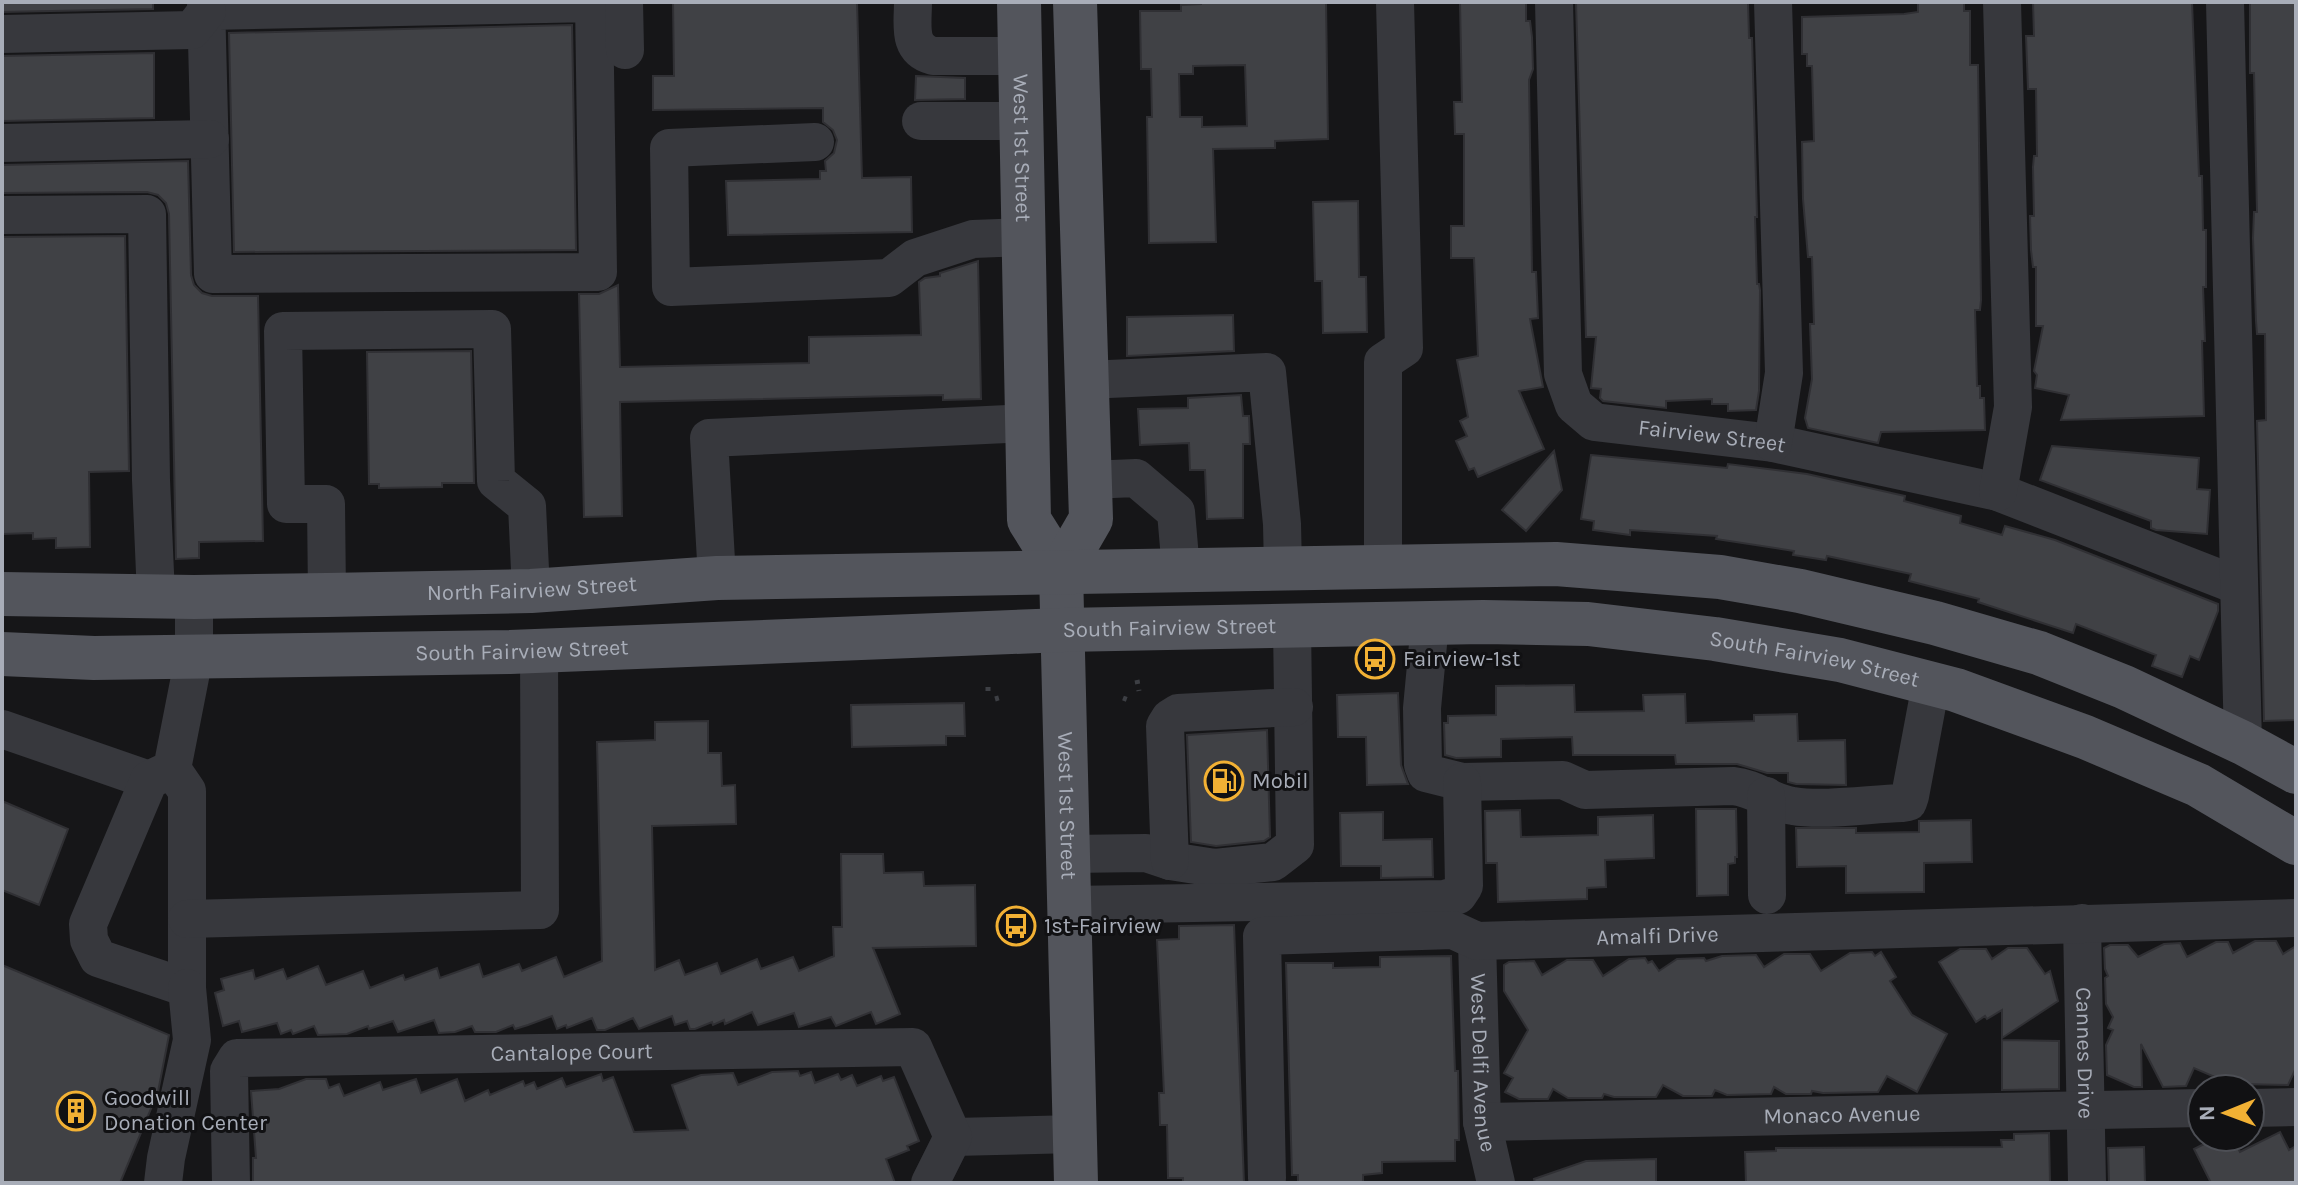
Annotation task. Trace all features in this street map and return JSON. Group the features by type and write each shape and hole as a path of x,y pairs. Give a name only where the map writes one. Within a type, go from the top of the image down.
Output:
{"main road":[{"name":"West 1st Street","path":"1019,2 1029,520 1061,571 1076,1183"},
{"path":"1061,571 1091,519 1075,2"},
{"path":"1061,571 1556,564 1720,577 1800,591 1935,623 2039,653 2124,687 2243,743 2296,772"},
{"name":"North Fairview Street","path":"2,594 175,597 531,591 717,578 1061,571"},
{"name":"South Fairview Street","path":"2,654 94,658 194,657 539,650 1063,630 1430,623 1588,624 1715,639 1840,660 1956,690 2085,737 2198,785 2296,843"}],"street":[{"path":"624,2 625,50"},
{"path":"913,2 914,41 924,53 933,56 1020,56"},
{"path":"1383,565 1383,362 1404,348 1395,2"},
{"name":"Fairview Street","path":"1554,2 1563,374 1574,405 1594,422 1773,443 1998,492 2239,586"},
{"path":"1773,2 1784,373 1773,443"},
{"path":"1998,492 2013,407 2002,2"},
{"path":"2225,2 2243,743"},
{"path":"594,3 598,272 213,274 206,6 594,3"},
{"path":"2,34 192,30 206,6"},
{"path":"921,121 1022,121"},
{"path":"2,143 210,139"},
{"path":"815,142 669,148 671,287 889,278 915,258 973,239 1024,237"},
{"path":"2,215 147,214 151,480 175,597 194,657 161,775 88,924 89,940 98,958 187,988"},
{"path":"327,595 326,504 286,504 283,331 492,329 496,481 527,506 531,591"},
{"path":"1086,380 1267,372 1282,524 1283,568"},
{"path":"717,578 709,438 1027,423"},
{"path":"1089,480 1136,478 1176,512 1181,570"},
{"path":"1430,623 1422,708 1423,765 1426,773 1462,782 1563,780 1585,790 1733,786 1753,789 1798,807 1908,802 1931,684"},
{"path":"1068,854 1146,853 1170,861 1215,868 1273,862 1295,845 1292,625"},
{"path":"187,919 540,910 539,650"},
{"path":"1170,861 1165,726 1170,718 1178,713 1294,707"},
{"path":"2,729 161,775 187,791 187,988 192,1040 163,1183"},
{"path":"1070,905 1445,899 1458,895 1464,886 1462,782"},
{"path":"1766,796 1767,895"},
{"name":"Amalfi Drive","path":"1267,1178 1262,936 1453,930 1477,941 2296,918"},
{"name":"Cannes Drive","path":"2082,923 2087,1183"},
{"name":"West Delfi Avenue","path":"1477,941 1482,1122 1496,1183"},
{"name":"Cantalope Court","path":"231,1183 229,1071 237,1058 913,1047 953,1137"},
{"path":"2266,1108 2296,1107"},
{"name":"Monaco Avenue","path":"1482,1122 2186,1108"},
{"path":"930,1183 953,1137 1075,1134"}],"path":[{"path":"1137,680 1139,691"},
{"path":"995,699 1002,697"},
{"path":"1123,698 1131,701"}],"building":[{"path":"2,2 153,2 153,9 2,12"},
{"path":"673,2 857,2 862,178 911,177 912,232 728,235 726,181 820,179 820,171 826,171 825,161 834,153 837,140 833,130 823,122 823,108 653,110 653,76 674,76"},
{"path":"1326,2 1328,139 1275,141 1275,148 1213,149 1216,242 1149,243 1147,117 1152,117 1151,69 1141,69 1140,11 1181,11 1181,5","holes":["1245,65 1247,126 1202,127 1202,117 1180,117 1179,74 1193,74 1193,66"]},
{"path":"1460,2 1526,2 1526,21 1530,21 1532,37 1533,69 1529,80 1532,272 1536,272 1538,318 1530,319 1543,387 1519,391 1544,449 1478,477 1474,468 1469,470 1456,441 1467,436 1460,421 1468,417 1457,360 1478,356 1474,258 1451,258 1451,226 1464,226 1464,134 1455,134 1454,102 1462,102"},
{"path":"1576,2 1748,2 1749,38 1752,38 1757,284 1760,290 1756,410 1728,411 1728,404 1712,404 1712,399 1666,401 1666,408 1603,401 1600,398 1601,389 1591,388 1596,337 1586,337"},
{"path":"1918,2 1964,2 1964,11 1970,11 1970,65 1978,65 1981,300 1980,310 1975,310 1977,386 1980,386 1980,398 1984,398 1985,430 1881,432 1878,443 1808,428 1805,418 1812,379 1810,324 1814,324 1812,257 1808,257 1803,199 1802,142 1814,141 1812,66 1807,66 1807,54 1802,54 1802,17 1904,14 1918,12"},
{"path":"2033,2 2192,2 2199,176 2202,176 2203,230 2206,230 2206,287 2203,287 2205,341 2202,341 2204,416 2061,420 2069,395 2035,388 2037,375 2034,371 2043,326 2036,326 2036,267 2033,267 2031,250 2033,167 2034,156 2037,156 2036,89 2028,89 2026,36 2034,36"},
{"path":"2250,2 2296,2 2296,720 2264,721 2257,421 2266,420 2265,334 2257,334 2256,321 2253,238 2254,212 2257,212"},
{"path":"572,25 576,250 234,252 229,33"},
{"path":"154,53 154,118 2,121 2,56"},
{"path":"916,76 965,78 965,99 915,100"},
{"path":"188,161 191,275 194,285 202,293 212,296 258,296 263,541 199,542 199,558 176,559 169,214 166,203 158,195 147,192 2,193 2,165"},
{"path":"1358,201 1359,277 1366,277 1367,332 1323,333 1322,281 1315,281 1313,202"},
{"path":"125,236 129,471 89,472 90,547 56,548 56,538 33,539 33,533 2,534 2,237"},
{"path":"978,261 981,399 943,400 943,395 620,402 622,516 584,517 579,294 599,294 618,285 620,367 809,363 809,337 921,335 919,282"},
{"path":"1233,315 1234,351 1127,356 1127,317"},
{"path":"471,351 474,483 379,488 379,484 369,484 367,352"},
{"path":"1241,395 1243,416 1249,416 1250,444 1243,444 1243,518 1207,519 1205,470 1190,470 1189,443 1140,445 1138,409 1188,408 1188,398"},
{"path":"2052,446 2199,458 2197,489 2210,490 2207,534 2156,530 2151,528 2151,521 2040,480"},
{"path":"1554,451 1562,490 1526,531 1502,510"},
{"path":"1591,455 1727,468 1728,464 1807,474 1905,496 1904,501 1961,516 1960,523 2002,535 2005,526 2055,540 2218,604 2218,611 2199,660 2190,656 2182,677 2152,666 2156,655 2076,624 2073,633 1978,602 1979,599 1909,581 1911,574 1827,556 1826,560 1793,555 1794,551 1716,539 1717,536 1630,530 1630,535 1593,530 1594,521 1581,519"},
{"path":"1574,685 1575,712 1644,711 1643,695 1685,694 1686,723 1754,721 1754,715 1797,714 1798,741 1845,740 1846,785 1796,784 1788,782 1788,773 1767,773 1737,764 1676,764 1675,755 1573,755 1572,737 1501,739 1501,757 1456,758 1445,755 1444,723 1448,723 1448,716 1496,715 1496,686"},
{"path":"1398,693 1401,765 1408,784 1367,785 1366,737 1338,737 1337,695"},
{"path":"964,703 965,736 946,736 946,745 852,747 851,705"},
{"path":"708,721 708,753 721,753 722,786 735,785 736,824 652,826 655,970 679,960 685,975 717,963 721,974 757,959 761,969 793,957 799,971 834,956 833,927 842,927 841,854 883,854 884,873 923,872 924,886 975,885 976,946 873,948 900,1014 876,1024 871,1012 836,1026 831,1017 799,1027 794,1013 758,1025 752,1012 725,1024 724,1020 713,1025 712,1022 695,1029 690,1029 687,1021 675,1025 672,1016 639,1029 633,1018 605,1030 597,1030 592,1018 557,1029 552,1016 496,1032 475,1032 472,1026 439,1033 434,1020 398,1032 393,1021 347,1034 318,1035 314,1026 293,1034 291,1030 281,1034 277,1023 242,1032 239,1021 223,1026 215,993 224,990 221,979 253,970 255,979 283,969 287,979 318,966 326,985 363,971 370,988 403,975 405,980 437,968 440,978 479,964 483,977 519,964 522,971 556,957 564,977 602,961 597,742 655,740 655,722"},
{"path":"1267,730 1270,837 1264,841 1216,846 1191,842 1187,735"},
{"path":"2,801 68,829 39,905 2,890"},
{"path":"1696,809 1736,809 1737,857 1735,863 1728,864 1728,895 1697,896"},
{"path":"1520,810 1521,837 1598,835 1598,817 1653,815 1654,858 1605,860 1606,887 1587,888 1587,899 1498,902 1497,863 1486,863 1485,811"},
{"path":"1383,812 1383,840 1432,839 1433,877 1381,878 1381,866 1341,866 1340,813"},
{"path":"1971,820 1972,862 1924,863 1924,892 1846,893 1846,866 1797,867 1796,828 1856,828 1856,833 1919,832 1919,821"},
{"path":"1234,925 1244,1183 1183,1183 1183,1178 1168,1178 1167,1125 1160,1125 1159,1093 1164,1093 1157,940 1179,939 1179,926"},
{"path":"2255,941 2276,941 2283,954 2296,946 2296,1068 2288,1085 2266,1085 2266,1073 2206,1073 2194,1068 2192,1073 2186,1073 2186,1086 2163,1087 2141,1044 2142,1087 2134,1087 2107,1075 2106,1045 2113,1030 2108,1028 2113,1017 2106,1004 2105,978 2108,976 2104,948 2128,945 2138,957 2164,944 2180,943 2187,957 2216,942 2228,942 2233,953"},
{"path":"2008,948 2027,948 2045,974 2050,971 2058,1001 2002,1038 2002,1010 1976,1022 1939,962 1960,949 1986,949 1992,959"},
{"path":"1872,952 1875,956 1881,952 1896,977 1890,981 1912,1015 1947,1034 1917,1092 1887,1076 1878,1092 1812,1091 1811,1094 1786,1094 1774,1087 1771,1094 1727,1095 1715,1090 1712,1096 1683,1096 1663,1085 1656,1097 1614,1097 1604,1094 1602,1098 1568,1098 1553,1089 1548,1099 1519,1099 1505,1092 1513,1078 1504,1073 1528,1030 1504,991 1504,965 1509,962 1534,961 1542,975 1567,960 1593,960 1603,976 1629,959 1645,958 1648,963 1652,961 1659,971 1677,959 1704,958 1706,961 1722,956 1756,955 1764,967 1784,954 1810,954 1821,971 1850,953"},
{"path":"1451,956 1455,1071 1458,1071 1459,1140 1455,1140 1455,1161 1382,1162 1382,1173 1363,1175 1363,1183 1298,1183 1298,1175 1292,1175 1286,963 1333,963 1333,968 1380,967 1380,957"},
{"name":"Goodwill Donation Center","path":"2,965 169,1035 158,1092 120,1183 2,1183"},
{"path":"2002,1040 2059,1041 2059,1089 2002,1090"},
{"path":"798,1071 800,1076 811,1072 815,1083 838,1074 841,1080 852,1075 857,1086 881,1076 883,1081 894,1077 919,1141 907,1146 909,1150 886,1159 895,1183 253,1183 253,1158 256,1158 251,1091 279,1089 306,1079 326,1079 329,1088 339,1084 344,1096 380,1082 383,1090 416,1079 421,1093 457,1079 465,1101 488,1090 490,1095 523,1081 525,1086 534,1082 537,1089 562,1078 566,1087 601,1074 603,1081 613,1077 634,1132 688,1130 672,1085 701,1075 733,1073 738,1085 772,1072"},
{"path":"2280,1132 2289,1150 2296,1146 2296,1183 2211,1183 2196,1153 2266,1153 2266,1139"},
{"path":"2049,1133 2050,1183 1746,1183 1745,1152 1776,1151 1776,1148 2002,1147 2001,1140 2014,1140 2014,1134"},
{"path":"2144,1147 2145,1183 2109,1183 2108,1148"},
{"path":"1656,1159 1656,1183 1535,1183 1534,1179 1586,1161"}],"place":[{"name":"Fairview-1st","path":"1375,659"},
{"name":"Mobil","path":"1224,781"},
{"name":"1st-Fairview","path":"1016,926"},
{"name":"Goodwill Donation Center","path":"76,1111"}]}
